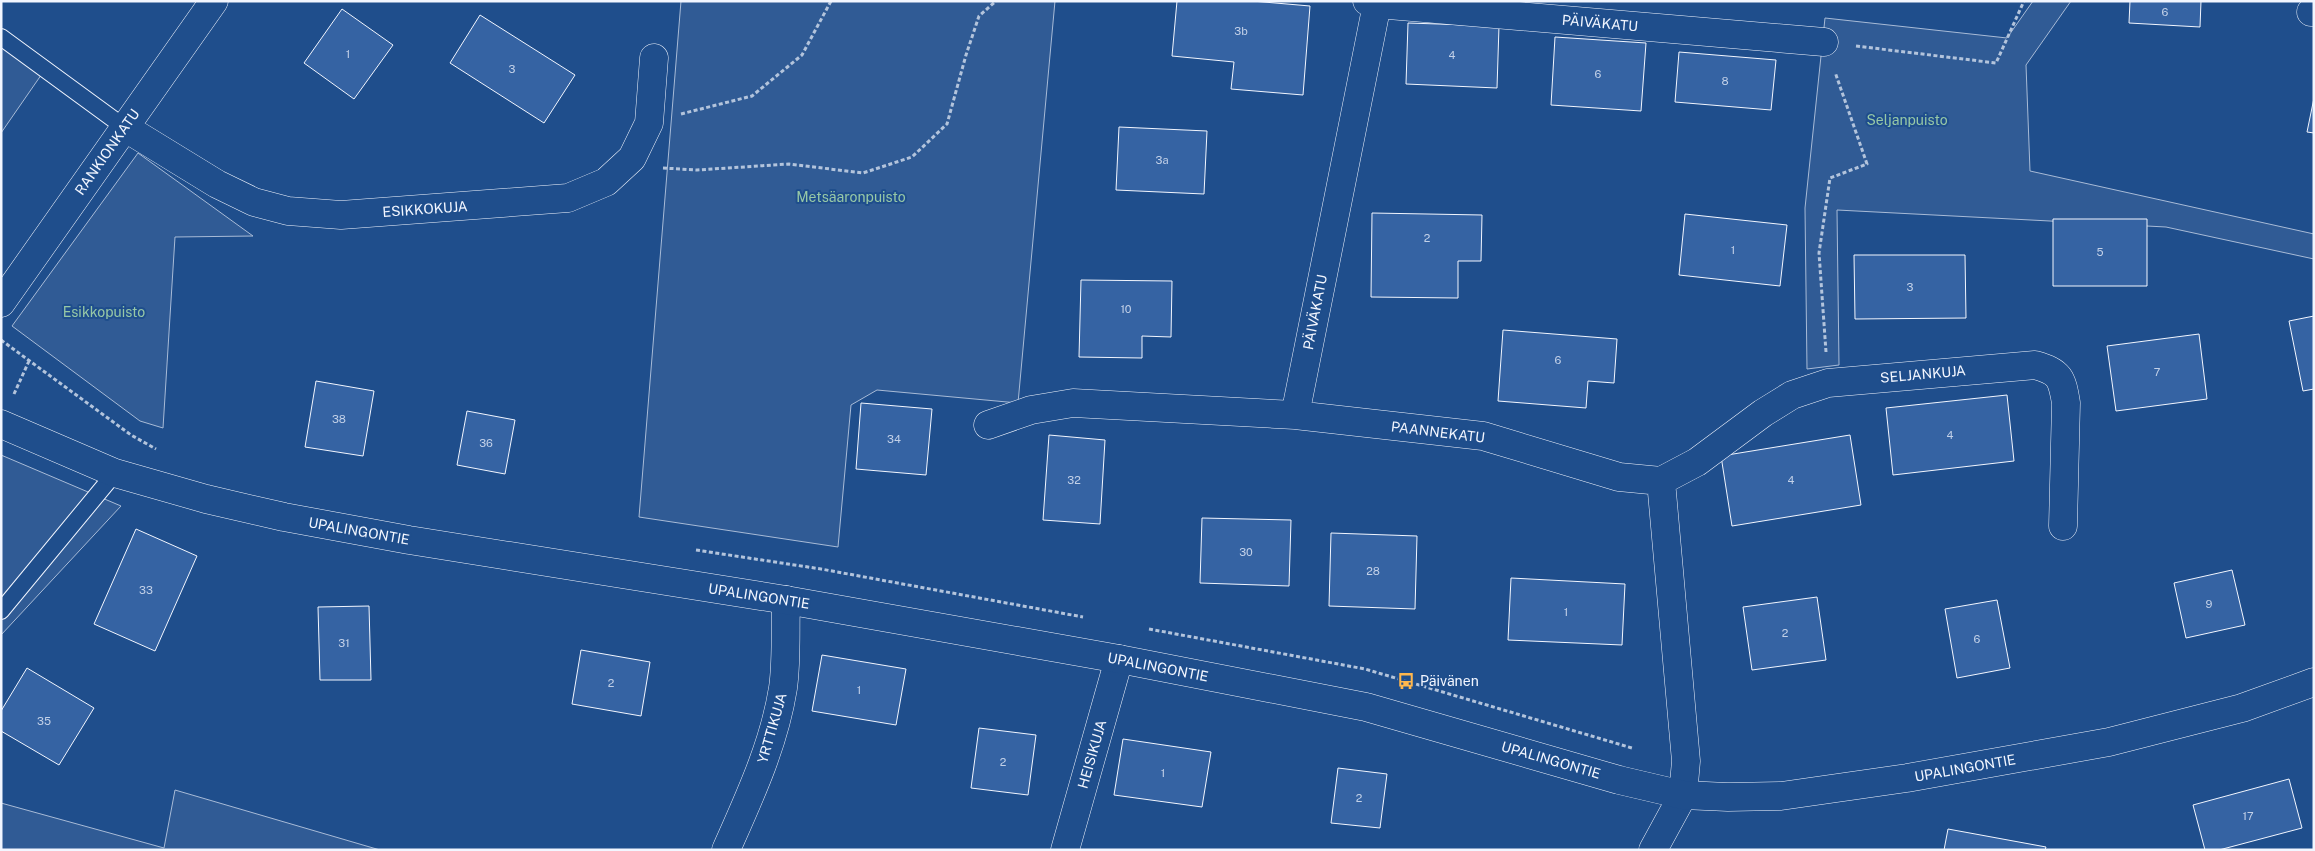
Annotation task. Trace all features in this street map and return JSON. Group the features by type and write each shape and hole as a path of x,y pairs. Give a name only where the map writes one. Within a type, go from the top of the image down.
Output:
{"street":[{"name":"RANKIONKATU","path":"1,303 214,1"},
{"name":"PÄIVÄKATU","path":"1295,416 1372,2 1824,42"},
{"name":"ESIKKOKUJA","path":"124,127 217,184 254,202 288,211 341,215 568,198 606,182 632,158 648,123 654,58"},
{"name":"SELJANKUJA","path":"1661,481 1698,462 1763,413 1792,395 1828,383 2035,365 2053,370 2063,384 2066,403 2063,526"},
{"name":"PAANNEKATU","path":"988,425 1031,410 1073,403 1295,416 1483,436 1619,477 1661,481"},
{"name":"UPALINGONTIE","path":"1,424 115,473 206,499 284,517 409,540 786,600 1119,659 1366,707 1619,780 1683,794 1728,797 1781,796 1907,778 2109,742 2242,708 2314,682"},
{"path":"1652,850 1683,794 1686,760 1661,481"},
{"name":"YRTTIKUJA","path":"726,850 751,794 771,739 783,687 786,600"},
{"name":"HEISIKUJA","path":"1065,850 1119,659"}],"lane":[{"path":"1,37 46,68 124,127"},
{"path":"1,611 115,473"}],"path":[{"path":"648,123 752,96 802,55 831,1"},
{"path":"622,167 697,170 789,164 863,173 912,157 947,124 966,54 979,16 996,1"},
{"path":"1828,383 1819,254 1830,178 1867,164 1824,42 1996,63 2024,1"},
{"path":"1,340 131,435 157,450"},
{"path":"13,395 29,361"},
{"path":"686,549 821,569 1093,619"},
{"path":"1141,628 1365,669 1658,756 1686,760"}],"shaded area":[{"name":"Metsäaronpuisto","path":"681,1 1055,1 1018,403 877,390 851,405 838,547 639,517"},
{"name":"Seljanpuisto","path":"2033,1 2071,1 2026,65 2030,171 2314,234 2314,259 2166,227 1837,210 1839,365 1807,369 1805,208 1825,18 2007,38"},
{"path":"1,37 46,68 1,133"},
{"name":"Esikkopuisto","path":"138,153 253,236 175,237 163,428 140,421 12,326"},
{"path":"1,455 121,506 1,635"},
{"path":"175,790 380,850 1,850 1,803 164,848"}],"building":[{"path":"1177,1 1252,1 1310,6 1303,95 1231,89 1234,62 1172,56"},
{"path":"2130,1 2201,1 2200,27 2129,23"},
{"path":"342,9 393,45 354,99 304,63"},
{"path":"480,15 575,75 544,123 450,63"},
{"path":"1408,23 1499,26 1497,88 1406,84"},
{"path":"1555,37 1646,43 1641,111 1551,105"},
{"path":"1679,52 1776,60 1771,110 1675,102"},
{"path":"2314,98 2314,133 2307,132"},
{"path":"1119,127 1207,131 1204,194 1116,190"},
{"path":"1372,213 1482,215 1481,261 1458,261 1458,298 1371,297"},
{"path":"1685,214 1787,225 1780,286 1679,275"},
{"path":"2053,219 2147,219 2147,286 2053,286"},
{"path":"1854,255 1965,255 1966,318 1855,319"},
{"path":"1081,280 1172,281 1171,337 1142,336 1142,358 1079,357"},
{"path":"2314,316 2314,389 2303,391 2289,321"},
{"path":"1503,330 1617,339 1614,383 1588,381 1586,408 1498,401"},
{"path":"2199,334 2207,399 2116,411 2107,346"},
{"path":"316,381 374,391 363,456 305,447"},
{"path":"2007,395 2014,461 1893,475 1886,408"},
{"path":"861,403 932,409 926,475 856,469"},
{"path":"467,411 515,420 505,474 457,465"},
{"path":"1049,435 1105,440 1100,524 1043,520"},
{"path":"1850,435 1861,505 1732,526 1721,456"},
{"path":"1202,518 1291,520 1289,586 1200,583"},
{"path":"136,529 197,556 155,651 94,624"},
{"path":"1331,533 1417,536 1415,609 1329,606"},
{"path":"2232,570 2245,625 2186,638 2174,583"},
{"path":"1511,578 1625,584 1622,645 1508,640"},
{"path":"1817,597 1826,660 1752,670 1743,607"},
{"path":"1997,600 2010,668 1957,678 1945,609"},
{"path":"369,606 371,680 320,680 318,607"},
{"path":"581,650 650,662 641,716 572,704"},
{"path":"822,655 906,669 896,725 812,711"},
{"path":"27,668 94,708 59,765 1,731 1,711"},
{"path":"979,728 1036,735 1028,795 971,788"},
{"path":"1123,739 1211,752 1202,807 1114,795"},
{"path":"1338,768 1387,774 1380,828 1331,823"},
{"path":"2289,779 2302,828 2219,850 2205,850 2193,805"},
{"path":"1948,829 2046,847 2045,850 1944,850"}],"place":[{"name":"Päivänen","path":"1406,681"}]}
